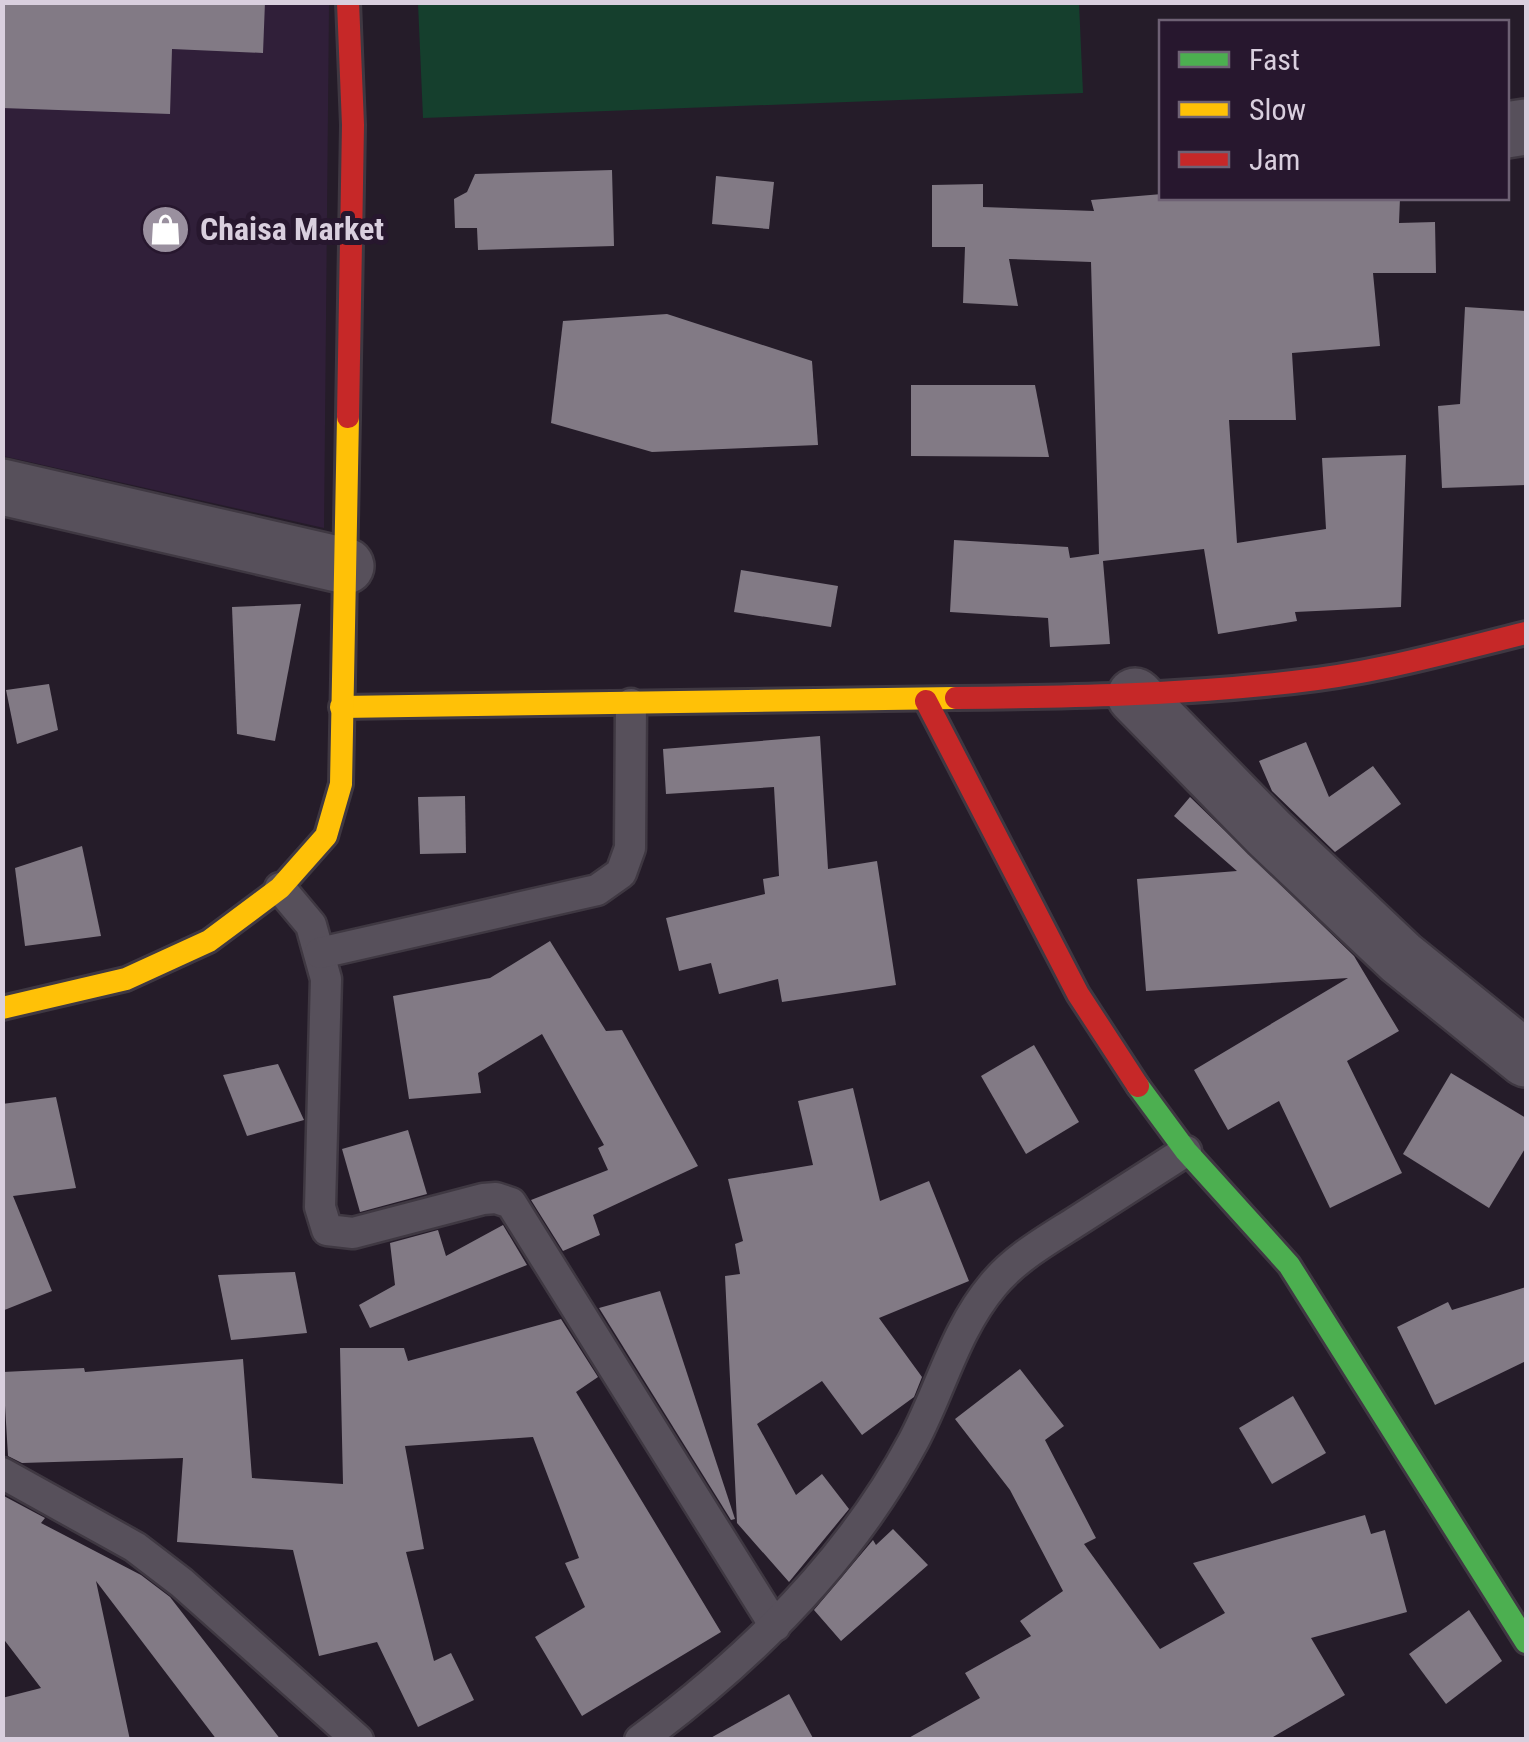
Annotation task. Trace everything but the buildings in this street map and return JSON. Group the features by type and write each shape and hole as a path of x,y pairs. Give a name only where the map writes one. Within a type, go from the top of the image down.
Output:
{"street":[{"path":"2,1008 126,979 209,941 280,888 326,836 341,784 354,125 348,2"},
{"path":"2,487 346,566"},
{"path":"340,707 1134,696 1297,682 1416,661 1526,633"},
{"path":"1134,696 1268,833 1388,945 1526,1059"},
{"path":"926,701 1078,994 1154,1110 1289,1265 1526,1642"}],"lane":[{"path":"320,953 597,890 621,873 630,848 630,704"},
{"path":"280,888 311,925 326,979 320,1208 327,1230 353,1233 483,1199 496,1198 511,1204 775,1626"},
{"path":"640,1740 730,1669 775,1626 875,1508 915,1437 968,1320 994,1283 1038,1246 1186,1151"},
{"path":"2,1473 135,1547 358,1740"}],"shaded area":[{"name":"Chaisa Market","path":"3,3 329,3 324,528 3,456"}],"green space":[{"path":"418,3 1079,3 1083,93 423,118"}],"traffic: fast":[{"path":"1138,1086 1186,1151 1289,1265 1526,1642"}],"traffic: slow":[{"path":"2,1008 126,979 209,941 280,888 326,836 341,784 348,417"},
{"path":"341,707 956,698"}],"traffic: jam":[{"path":"348,2 353,125 348,417"},
{"path":"956,698 1167,693 1293,682 1381,668 1526,633"},
{"path":"926,701 1078,994 1138,1086"}],"place":[{"name":"Chaisa Market","path":"165,229"}]}
